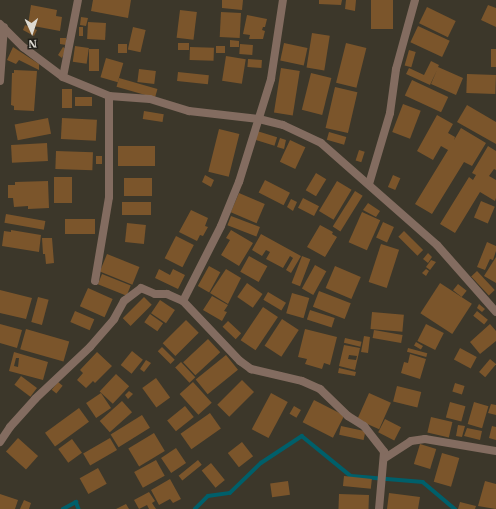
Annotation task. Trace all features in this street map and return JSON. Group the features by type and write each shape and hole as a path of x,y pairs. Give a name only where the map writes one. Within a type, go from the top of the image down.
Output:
{"street":[{"path":"63,77 78,0"},
{"path":"183,301 221,226 239,182 271,79 283,0"},
{"path":"369,184 390,113 396,69 415,0"},
{"path":"2,25 22,47 63,77 109,96 150,99 189,111 259,119 283,125 321,143 437,245 496,312"},
{"path":"0,81 2,25"},
{"path":"95,281 109,197 109,96"},
{"path":"0,442 10,427 35,399 90,347 114,319 124,301 141,288 155,294 167,294 183,301 240,361 251,369 302,381 320,389 348,416 364,426 383,449 385,458 379,509"},
{"path":"385,458 411,441 424,439 496,452"}],"building":[{"path":"93,0 131,0 128,18 91,11"},
{"path":"222,0 243,0 242,10 222,8"},
{"path":"319,0 342,0 341,5 319,4"},
{"path":"346,0 356,0 355,11 345,9"},
{"path":"371,0 393,0 393,29 371,29"},
{"path":"31,5 57,10 56,16 62,17 60,31 28,25"},
{"path":"488,5 496,8 496,27 481,20"},
{"path":"427,7 456,21 448,37 419,23"},
{"path":"180,10 197,12 193,40 177,38"},
{"path":"221,12 241,13 240,38 220,37"},
{"path":"247,15 267,19 265,27 263,27 262,30 265,31 263,39 249,39 250,35 243,34"},
{"path":"81,17 88,18 86,26 80,25"},
{"path":"88,22 106,23 105,40 87,39"},
{"path":"25,25 37,30 34,36 23,30"},
{"path":"418,26 450,41 442,57 410,42"},
{"path":"79,27 83,27 83,36 79,36"},
{"path":"133,27 146,30 140,52 128,49"},
{"path":"312,33 330,36 324,70 307,68"},
{"path":"60,38 66,38 66,45 60,44"},
{"path":"230,40 239,41 239,47 230,47"},
{"path":"178,43 189,43 189,50 178,50"},
{"path":"284,43 307,48 304,66 280,61"},
{"path":"346,43 366,48 356,88 336,83"},
{"path":"118,44 127,44 127,53 118,53"},
{"path":"240,44 253,45 252,55 239,54"},
{"path":"75,46 89,48 87,64 73,62"},
{"path":"216,46 225,46 225,53 216,53"},
{"path":"13,47 39,64 39,70 19,60 16,64 7,60"},
{"path":"63,47 66,49 62,58 58,55"},
{"path":"190,47 214,48 214,61 190,60"},
{"path":"89,49 99,49 99,71 89,71"},
{"path":"491,49 496,49 496,67 491,67"},
{"path":"409,50 416,52 411,67 405,65"},
{"path":"226,56 246,59 242,84 222,81"},
{"path":"106,58 123,63 118,82 100,77"},
{"path":"248,59 262,60 261,68 247,67"},
{"path":"431,61 439,65 438,67 463,78 456,95 431,84 437,70 430,85 406,74 409,68 424,75"},
{"path":"281,68 300,71 293,115 274,112"},
{"path":"139,69 156,71 154,84 137,82"},
{"path":"14,70 37,71 34,111 14,110 14,106 11,105 12,73 14,73"},
{"path":"178,72 209,75 208,84 177,81"},
{"path":"311,73 331,78 322,115 302,110"},
{"path":"467,74 496,75 495,94 466,93"},
{"path":"119,78 157,89 155,98 117,87"},
{"path":"412,80 448,97 441,112 405,95"},
{"path":"335,87 357,92 348,133 326,128"},
{"path":"62,89 72,89 72,108 62,108"},
{"path":"75,97 92,97 92,106 75,106"},
{"path":"403,104 421,111 410,139 392,132"},
{"path":"467,105 496,122 496,144 457,122"},
{"path":"144,111 164,114 163,122 143,119"},
{"path":"437,115 453,124 448,133 455,137 454,140 461,128 486,143 472,166 464,162 432,214 415,204 448,150 441,146 433,160 417,151"},
{"path":"48,118 51,134 18,140 15,124"},
{"path":"62,118 97,120 96,141 61,139"},
{"path":"219,129 239,134 229,177 208,172"},
{"path":"257,131 277,137 274,146 254,140"},
{"path":"329,132 346,137 344,145 327,140"},
{"path":"280,138 286,140 284,149 277,147"},
{"path":"290,140 305,147 295,169 280,162"},
{"path":"47,143 48,161 12,163 11,145"},
{"path":"118,146 155,146 155,166 118,166"},
{"path":"488,146 496,151 496,170 494,169 489,176 496,180 495,201 480,192 455,233 440,224 469,177 473,180 476,175 472,173"},
{"path":"359,150 365,152 361,162 356,160"},
{"path":"56,151 93,152 92,170 55,169"},
{"path":"96,156 102,156 102,164 96,164"},
{"path":"316,173 326,179 316,196 306,190"},
{"path":"205,175 214,180 211,187 202,182"},
{"path":"393,175 400,178 395,190 388,187"},
{"path":"54,177 72,177 72,203 54,203"},
{"path":"124,178 152,178 152,196 124,196"},
{"path":"265,180 290,193 284,205 259,192"},
{"path":"48,181 49,208 28,209 28,206 14,207 13,198 8,198 8,185 15,185 15,182"},
{"path":"337,181 352,190 334,220 319,211"},
{"path":"355,191 363,196 340,231 333,227"},
{"path":"239,193 265,204 257,223 231,212"},
{"path":"303,198 319,206 314,216 298,208"},
{"path":"291,199 297,202 293,211 287,207"},
{"path":"481,201 495,207 488,223 474,218"},
{"path":"122,202 151,202 151,215 122,215"},
{"path":"368,203 380,211 376,217 363,210"},
{"path":"191,210 208,218 205,226 208,227 203,236 200,235 197,241 179,232"},
{"path":"362,212 380,220 367,250 349,242"},
{"path":"6,214 45,221 44,230 4,223"},
{"path":"231,216 260,227 256,236 227,225"},
{"path":"65,219 95,219 95,234 65,234"},
{"path":"383,222 394,227 387,242 376,238"},
{"path":"127,223 146,225 144,244 125,242"},
{"path":"320,225 333,232 332,234 337,237 325,257 307,247"},
{"path":"11,230 41,235 39,252 2,246 4,231 11,232"},
{"path":"231,230 253,243 239,266 221,255 230,240 226,238"},
{"path":"404,231 423,250 417,256 398,237"},
{"path":"261,234 301,256 291,273 286,270 293,258 290,256 283,268 266,259 270,252 266,250 262,256 252,250"},
{"path":"176,236 194,245 182,267 165,258"},
{"path":"42,238 52,238 54,263 46,264 45,254 43,254"},
{"path":"487,242 496,246 496,251 493,260 490,259 485,270 477,267"},
{"path":"381,244 399,250 387,288 369,282"},
{"path":"428,253 432,257 428,263 423,259"},
{"path":"107,254 139,267 132,285 100,272"},
{"path":"249,256 267,266 259,282 240,272"},
{"path":"302,256 310,259 300,286 292,283"},
{"path":"496,257 496,283 484,276"},
{"path":"431,260 436,262 430,270 426,267"},
{"path":"315,265 326,271 313,295 302,289"},
{"path":"209,266 220,272 209,292 198,286"},
{"path":"335,266 361,277 351,299 326,288"},
{"path":"159,269 170,275 173,269 185,275 178,289 155,278"},
{"path":"226,269 241,278 228,304 210,293"},
{"path":"426,269 429,271 426,276 422,273"},
{"path":"477,271 495,290 489,295 471,276"},
{"path":"102,274 131,286 127,296 98,284"},
{"path":"247,283 263,294 253,308 237,297"},
{"path":"440,283 472,304 452,334 420,313"},
{"path":"458,284 467,291 462,297 453,290"},
{"path":"88,288 113,299 105,317 80,306"},
{"path":"0,290 32,298 26,319 0,313"},
{"path":"319,291 351,303 345,319 313,307"},
{"path":"268,292 286,303 281,311 263,300"},
{"path":"292,293 309,298 304,318 286,313"},
{"path":"212,296 228,305 224,311 227,312 222,321 203,310"},
{"path":"38,297 49,300 42,325 31,322"},
{"path":"144,297 152,305 131,326 123,318"},
{"path":"160,300 175,310 166,323 151,313"},
{"path":"479,304 485,309 482,312 477,308"},
{"path":"263,307 278,317 256,350 241,340"},
{"path":"310,310 335,318 332,328 307,320"},
{"path":"75,311 94,319 90,330 70,322"},
{"path":"477,311 488,320 484,324 473,316"},
{"path":"372,312 404,315 402,332 371,329"},
{"path":"150,314 163,323 157,331 144,322"},
{"path":"282,319 299,330 281,357 265,346"},
{"path":"186,320 199,333 175,356 163,343"},
{"path":"228,321 241,333 236,339 223,327"},
{"path":"0,324 22,330 17,348 0,343"},
{"path":"426,324 444,333 435,350 417,341"},
{"path":"490,324 496,331 496,341 480,354 470,342"},
{"path":"26,329 69,341 63,362 20,349"},
{"path":"305,329 337,337 330,365 324,363 322,369 305,364 307,359 298,357"},
{"path":"374,330 403,335 401,343 373,338"},
{"path":"364,336 370,337 368,353 361,352"},
{"path":"345,338 362,342 360,347 344,343"},
{"path":"208,339 220,352 195,375 183,362"},
{"path":"416,342 423,346 421,349 414,345"},
{"path":"344,345 360,348 355,370 339,366","holes":["349,355 357,356 356,360 348,359"]},
{"path":"162,347 175,360 170,364 158,351"},
{"path":"408,348 427,353 426,357 407,352"},
{"path":"460,348 477,357 471,368 454,359"},
{"path":"132,351 143,360 132,374 121,365"},
{"path":"14,352 48,362 43,380 9,371","holes":["16,358 19,358 18,367 14,366"]},
{"path":"97,352 112,366 95,383 93,381 86,388 77,380 83,373 80,370"},
{"path":"410,354 426,359 420,379 401,373 404,362 408,363"},
{"path":"226,355 238,370 208,394 196,380"},
{"path":"490,359 496,364 485,377 479,372"},
{"path":"146,360 151,363 144,372 140,369"},
{"path":"181,362 195,377 189,383 175,367"},
{"path":"339,368 356,372 355,376 338,373"},
{"path":"116,374 129,386 113,404 100,392"},
{"path":"21,376 37,388 30,397 14,385"},
{"path":"156,378 170,397 156,407 142,388"},
{"path":"242,380 254,392 229,417 217,405"},
{"path":"58,382 63,386 56,394 52,390"},
{"path":"193,382 212,403 198,415 180,394"},
{"path":"455,383 465,386 462,395 452,392"},
{"path":"397,386 421,392 417,408 393,402"},
{"path":"129,391 133,394 128,399 125,395"},
{"path":"101,393 111,408 96,418 86,403"},
{"path":"271,393 288,402 269,438 252,429"},
{"path":"369,393 391,403 379,429 357,419"},
{"path":"314,400 344,415 333,438 303,422"},
{"path":"122,401 132,412 110,432 100,421"},
{"path":"450,402 465,406 461,422 446,417"},
{"path":"474,402 488,406 482,428 468,424"},
{"path":"491,404 496,405 496,415 488,413"},
{"path":"185,406 194,417 176,431 167,420"},
{"path":"294,406 301,410 296,418 290,414"},
{"path":"79,408 89,422 55,446 45,433"},
{"path":"210,413 221,429 191,449 181,434"},
{"path":"142,415 150,428 119,447 111,435"},
{"path":"431,417 452,422 449,438 427,433"},
{"path":"385,419 401,427 394,441 378,432"},
{"path":"458,425 465,426 462,437 456,436"},
{"path":"341,426 365,431 364,440 339,435"},
{"path":"492,426 496,427 496,440 489,438"},
{"path":"467,428 482,431 480,440 464,436"},
{"path":"154,433 165,451 139,466 128,448"},
{"path":"18,438 38,456 26,469 6,451"},
{"path":"110,438 117,450 90,466 83,454"},
{"path":"72,439 82,453 68,463 58,449"},
{"path":"242,442 253,456 239,467 228,453"},
{"path":"420,444 436,449 430,469 414,464"},
{"path":"176,448 186,463 171,473 161,458"},
{"path":"442,453 459,458 451,487 434,482"},
{"path":"156,460 165,476 143,488 134,472"},
{"path":"198,460 202,465 182,480 179,476"},
{"path":"211,463 225,480 216,488 202,471"},
{"path":"98,468 107,484 88,494 80,478"},
{"path":"344,476 372,479 371,489 343,486"},
{"path":"170,479 181,499 173,503 170,499 159,505 151,490"},
{"path":"288,481 290,495 272,497 270,484"},
{"path":"485,481 496,484 496,509 478,506"},
{"path":"149,492 155,501 152,503 156,509 149,509 147,505 139,509 134,500"},
{"path":"389,493 420,497 418,509 387,509"},
{"path":"0,494 18,500 15,509 0,509"},
{"path":"339,494 369,495 368,509 338,509"},
{"path":"24,500 31,503 29,509 20,509"},
{"path":"460,502 476,506 475,509 458,509"},
{"path":"126,504 129,509 116,509"}],"waterway":[{"path":"195,509 208,496 230,493 261,463 302,436 351,476 423,482 455,509"},
{"path":"63,509 76,502 79,509"}]}
